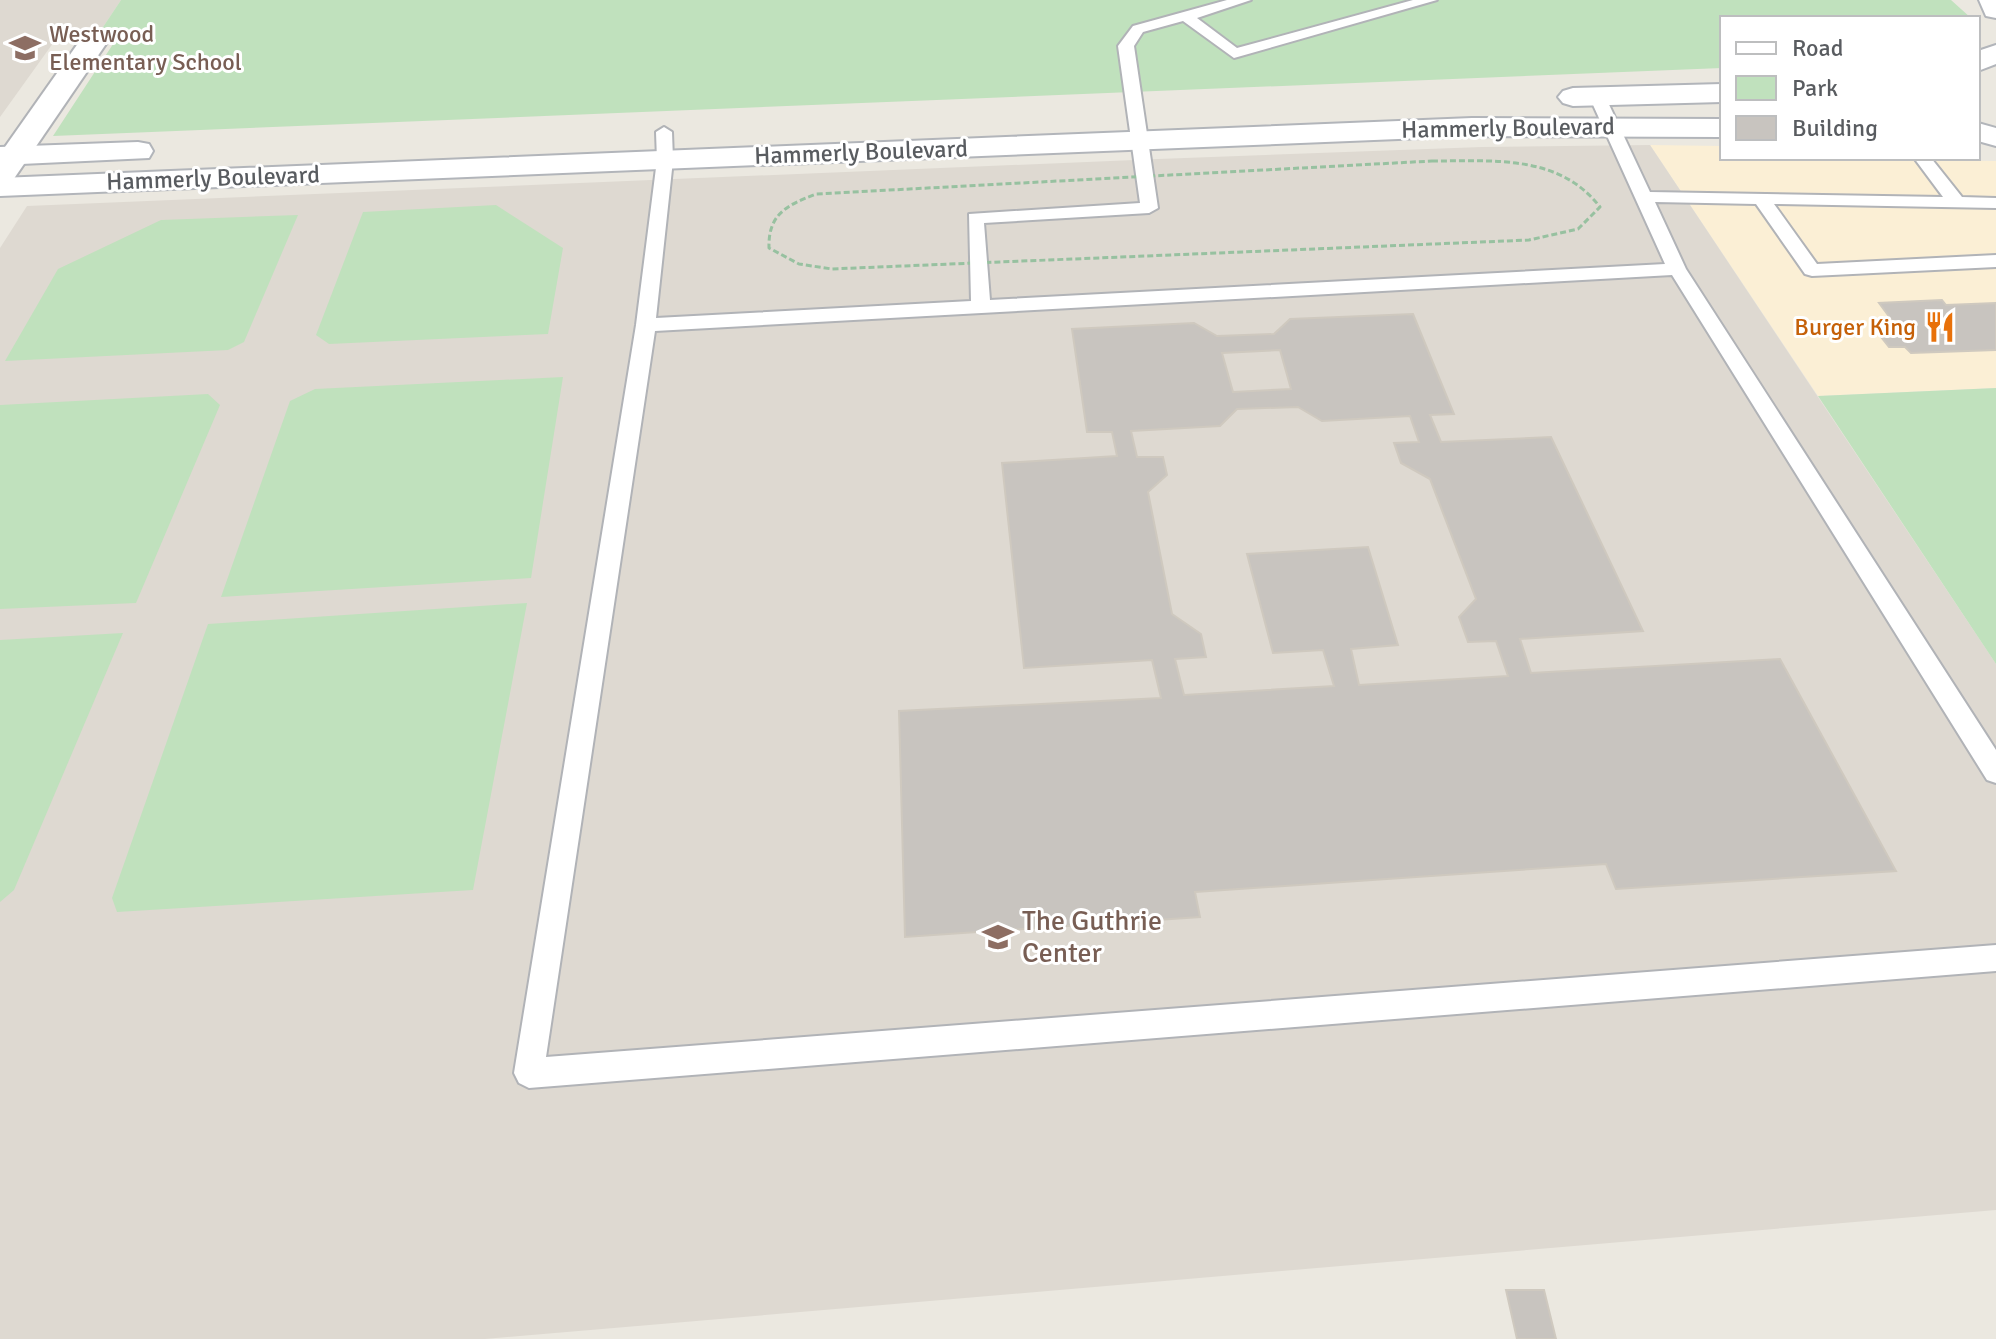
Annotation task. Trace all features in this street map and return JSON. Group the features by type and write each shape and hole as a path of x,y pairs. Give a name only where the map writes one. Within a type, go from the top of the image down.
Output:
{"main road":[{"path":"1992,0 1996,10"},
{"path":"5,162 96,38"},
{"name":"Hammerly Boulevard","path":"553,136 664,146 1138,126 1542,98 1720,93"},
{"name":"Hammerly Boulevard","path":"0,187 664,146 1082,114 1138,126 1720,128"},
{"name":"Hammerly Boulevard","path":"5,162 173,149"}],"lane":[{"path":"981,307 975,218 1149,208 1126,46 1138,29 1244,0"},
{"path":"1185,16 1234,53 1430,0"},
{"path":"1597,96 1677,269 1996,772"},
{"path":"664,146 646,325 529,1073 1996,958"},
{"path":"1924,160 1957,203"},
{"path":"1643,197 1996,203"},
{"path":"1761,199 1812,270 1996,261"},
{"path":"646,325 1677,269"}],"shaded area":[{"name":"Westwood Elementary School","path":"0,0 121,0 101,30 61,32 0,117"},
{"path":"1650,145 1720,146 1720,160 1996,161 1996,388 1818,396"},
{"name":"The Guthrie Center","path":"1650,145 1996,664 1996,1210 485,1339 0,1339 0,248 27,206 1158,159 1482,147"}],"green space":[{"path":"121,0 1951,0 1969,16 1720,16 1720,68 53,136 117,38 101,30"},
{"path":"496,205 563,248 548,334 329,344 316,335 363,212"},
{"path":"298,215 244,342 228,350 5,361 58,269 161,220"},
{"path":"563,377 531,578 221,597 290,401 315,389"},
{"path":"1996,388 1996,664 1818,396"},
{"path":"208,394 220,405 136,603 0,609 0,405"},
{"path":"527,603 473,890 117,912 112,898 208,624"},
{"path":"123,633 14,890 0,902 0,640"}],"building":[{"name":"Burger King","path":"1942,300 1946,305 1996,303 1996,350 1911,353 1905,347 1889,347 1874,328 1896,326 1879,303"},
{"path":"1413,314 1454,414 1430,415 1441,442 1551,437 1643,631 1520,639 1531,673 1780,659 1896,871 1616,889 1606,864 1195,892 1200,917 905,937 899,711 1161,698 1152,660 1024,668 1002,463 1117,456 1112,432 1087,432 1072,329 1194,323 1217,336 1274,334 1290,319","holes":["1280,350 1291,389 1233,392 1222,353","1298,407 1322,421 1410,416 1419,442 1394,443 1401,463 1430,479 1476,599 1459,617 1468,642 1496,641 1508,676 1359,685 1351,649 1398,645 1368,547 1247,554 1273,653 1323,650 1334,686 1184,695 1175,659 1206,657 1201,634 1172,614 1148,492 1167,475 1163,457 1137,457 1131,431 1220,426 1237,409"]},
{"path":"1506,1290 1544,1290 1556,1339 1517,1339"}],"place":[{"name":"Westwood Elementary School","path":"25,48"},
{"name":"Burger King","path":"1940,327"},
{"name":"The Guthrie Center","path":"998,937"}]}
